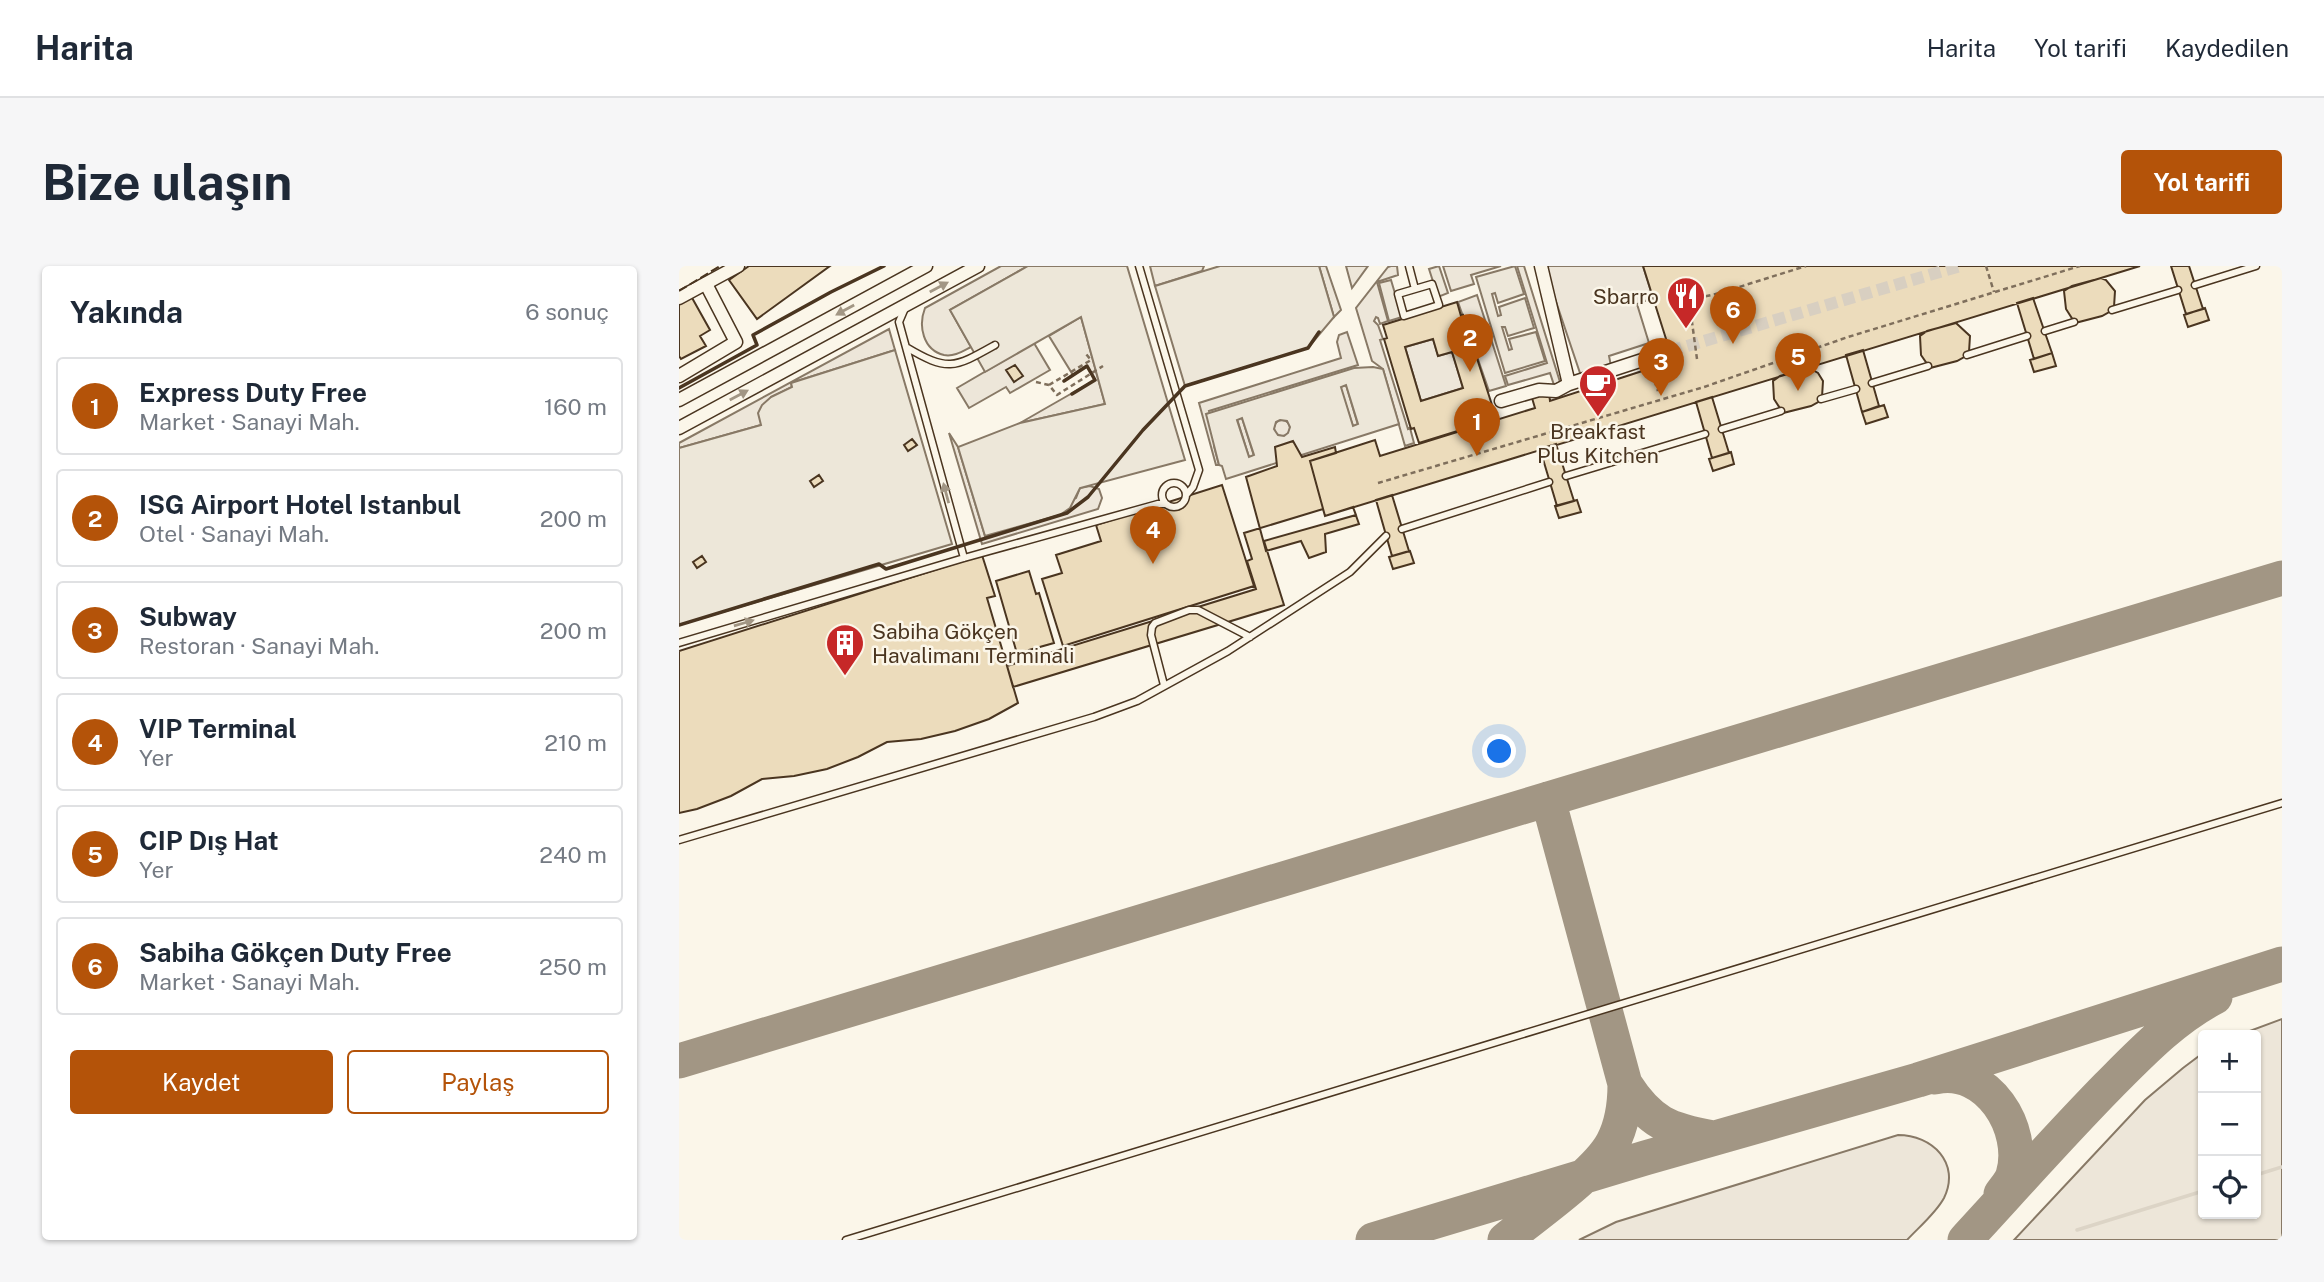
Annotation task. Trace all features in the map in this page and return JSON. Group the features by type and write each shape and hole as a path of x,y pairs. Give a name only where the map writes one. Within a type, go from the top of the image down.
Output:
{"street":[{"path":"679,299 738,266"},
{"path":"679,400 926,266"},
{"path":"679,428 978,266"},
{"path":"1541,266 1569,384"},
{"path":"679,376 736,342 706,284"},
{"path":"1501,401 1539,390 1556,391 1569,384 1670,351"}],"lane":[{"path":"679,643 964,558 1158,504 1177,507 1182,505 1199,470 1139,266"},
{"path":"1409,266 1415,289"},
{"path":"2195,285 2256,266"},
{"path":"1432,284 1439,305 1404,316 1398,294 1415,289 1432,284"},
{"path":"2112,310 2178,290"},
{"path":"907,305 899,322 964,558"},
{"path":"2045,331 2074,322"},
{"path":"1967,355 2027,336"},
{"path":"906,348 930,362 949,366 968,360 995,345"},
{"path":"1873,383 1928,366"},
{"path":"1821,399 1856,389"},
{"path":"1722,429 1781,411"},
{"path":"1566,476 1705,434"},
{"path":"1402,529 1549,482"},
{"path":"1166,504 1161,495 1165,486 1170,483 1179,484 1186,495"},
{"path":"679,841 1094,717 1137,701 1228,652 1350,572 1387,536"},
{"path":"1164,685 1151,635 1155,623 1189,610 1199,610 1250,636"},
{"path":"846,1240 2282,803"}],"path":[{"path":"1697,359 1689,300 1720,296 1806,266"},
{"path":"1986,266 1994,292"},
{"path":"1378,483 1704,387 1848,337 2080,266"},
{"path":"1049,385 1091,360 1086,354"},
{"path":"1036,382 1049,385 1057,395 1103,366"},
{"path":"1652,373 1658,391"}],"shaded area":[{"path":"1001,266 1028,266 950,310 971,347 948,355 931,348 922,329 925,308"},
{"path":"1028,266 1127,266 1185,460 1080,488 1070,508 1060,515 985,536 958,447 1020,423 1105,404 1081,317 985,372 950,310"},
{"path":"1150,266 1204,266 1202,271 1155,286"},
{"path":"1220,266 1319,266 1334,317 1308,348 1185,386 1155,286"},
{"path":"1319,266 1326,266 1341,310 1334,317"},
{"path":"1346,266 1368,266 1352,288"},
{"path":"1397,266 1398,275 1377,282 1388,321 1380,324 1376,317 1374,321 1383,339 1380,340 1414,443 1405,446 1383,369 1372,361 1356,308 1388,267"},
{"path":"1439,266 1448,293 1438,297 1429,269"},
{"path":"1443,266 1501,266 1471,275 1474,284 1451,291"},
{"path":"1515,266 1524,294 1498,303 1495,293 1492,294 1498,316 1501,315 1499,307 1525,298 1534,328 1508,336 1505,327 1502,327 1509,350 1512,349 1509,339 1536,332 1545,361 1505,373 1476,277"},
{"path":"1517,266 1524,266 1560,382 1554,385 1550,373 1508,385 1505,376 1547,363"},
{"path":"1544,266 1643,266 1653,298 1637,304 1649,343 1609,356 1611,366 1581,376"},
{"path":"1391,280 1402,317 1389,321 1379,283"},
{"path":"1477,295 1506,386 1489,391 1458,302"},
{"path":"1081,317 1105,404 1020,423 1095,380 1087,366 1073,375 1049,336"},
{"path":"889,329 895,350 791,383 792,387 771,397 761,425 679,448 679,443"},
{"path":"1347,332 1358,365 1209,411 1224,463 1214,446 1219,465 1216,465 1199,403 1341,358 1337,342 1339,335"},
{"path":"1433,339 1438,356 1452,352 1463,388 1421,401 1405,347"},
{"path":"1034,343 1050,370 1010,393 1006,387 969,408 957,388"},
{"path":"895,350 952,544 679,625 679,448 761,425 758,413 762,405 771,397 792,387 791,383"},
{"path":"1354,368 1383,369 1399,424 1226,479 1222,466 1219,465 1206,414","holes":["1346,385 1358,424 1353,426 1341,387","1242,418 1254,455 1249,457 1237,420","1287,421 1290,427 1288,433 1284,436 1278,435 1274,429 1276,422"]},
{"path":"1346,385 1358,425 1353,426 1340,387"},
{"path":"1242,418 1254,456 1249,457 1237,419"},
{"path":"1279,420 1285,420 1290,428 1288,434 1279,436 1274,431 1274,425"},
{"path":"949,433 958,447 985,536 1076,498 1080,488 1090,486 1099,489 1102,498 1098,509 982,544"},
{"path":"2282,1019 2282,1240 2014,1240 2145,1100 2198,1057 2198,1219 2261,1219 2261,1030 2252,1030"},
{"path":"1898,1135 1910,1136 1932,1146 1940,1153 1949,1173 1941,1204 1907,1240 1579,1240 1616,1222"}],"building":[{"path":"749,266 830,266 757,319 729,280"},
{"path":"1643,266 2140,266 1325,516 1310,461 1375,440 1380,456 1535,408 1532,398 1549,393 1550,401 1673,361"},
{"path":"2171,266 2189,266 2203,309 2186,314"},
{"path":"2101,278 2115,291 2114,307 2102,316 2075,323 2066,309 2064,291"},
{"path":"691,296 710,330 700,336 706,346 681,359 679,303"},
{"path":"2033,298 2052,353 2034,359 2017,303"},
{"path":"1457,302 1492,405 1489,405 1493,420 1419,443 1414,428 1411,429 1384,339 1387,338 1383,325","holes":["1433,339 1438,356 1452,352 1463,388 1421,401 1405,347"]},
{"path":"2205,308 2209,320 2188,327 2184,315"},
{"path":"1956,323 1970,336 1969,352 1957,361 1930,368 1921,355 1920,336 1927,331"},
{"path":"1863,350 1879,406 1862,412 1846,355"},
{"path":"2052,353 2056,366 2034,372 2030,360"},
{"path":"1015,365 1023,376 1014,382 1006,370"},
{"path":"1809,368 1818,373 1823,381 1820,401 1783,413 1774,399 1773,381 1780,376"},
{"path":"1712,397 1729,453 1712,458 1696,402"},
{"path":"1884,405 1888,417 1866,424 1862,412"},
{"path":"912,439 917,445 908,451 904,445"},
{"path":"1293,441 1302,457 1335,447 1336,453 1310,461 1325,516 1353,507 1359,524 1325,534 1326,552 1309,558 1301,541 1266,551 1246,477 1277,466 1275,447"},
{"path":"1556,444 1574,501 1557,506 1540,449"},
{"path":"1731,452 1734,464 1713,471 1709,459"},
{"path":"819,475 823,481 814,487 810,481"},
{"path":"1222,485 1254,586 1063,646 1042,579 1062,573 1056,555 1101,541 1096,525"},
{"path":"1392,495 1409,551 1392,556 1376,500"},
{"path":"1577,500 1581,512 1559,518 1555,506"},
{"path":"1353,507 1356,515 1264,541 1284,605 1013,687 1007,666 1256,589 1247,561 1252,559 1244,533 1323,509 1325,516"},
{"path":"1410,551 1414,563 1393,569 1389,557"},
{"name":"Sabiha Gökçen Havalimanı Terminali","path":"982,555 995,596 987,598 1018,703 989,719 955,731 921,739 887,742 827,769 762,779 731,796 679,813 679,651"},
{"path":"702,556 706,562 697,568 693,562"},
{"path":"1029,571 1036,594 1039,593 1054,643 1029,650 1030,653 1018,657 996,581"}],"waterway":[{"path":"2261,1173 2282,1167"},
{"path":"2077,1230 2198,1193"}],"taxiway":[{"path":"679,1061 2282,578"},
{"path":"1505,1240 1548,1207 1605,1154 1616,1135 1624,1106 1625,1084 1548,799"},
{"path":"1373,1240 1918,1080 2282,964"},
{"path":"1965,1240 2133,1061 2171,1026 2215,997"},
{"path":"1935,1077 1954,1076 1971,1081 1999,1104 2014,1139 2016,1157 2012,1178 2001,1194"},
{"path":"1625,1084 1643,1108 1662,1123 1684,1132 1713,1138"}],"tunnel":[{"path":"1670,351 1960,266"}],"fence":[{"path":"679,291 720,266"}],"wall":[{"path":"679,388 757,345 753,335 884,266"},
{"path":"679,625 879,564 886,569 1067,513 1088,497 1143,430 1185,386 1308,348 1319,332"},
{"path":"1064,381 1087,366 1095,380 1072,394"}],"place":[{"name":"Sbarro","path":"1686,330"},
{"name":"Sabiha Gökçen Duty Free","path":"1733,344"},
{"name":"ISG Airport Hotel Istanbul","path":"1470,372"},
{"name":"CIP Dış Hat","path":"1798,391"},
{"name":"Subway","path":"1661,396"},
{"name":"Breakfast Plus Kitchen","path":"1598,418"},
{"name":"Express Duty Free","path":"1477,456"},
{"name":"VIP Terminal","path":"1153,564"},
{"name":"Sabiha Gökçen Havalimanı Terminali","path":"845,677"}]}
